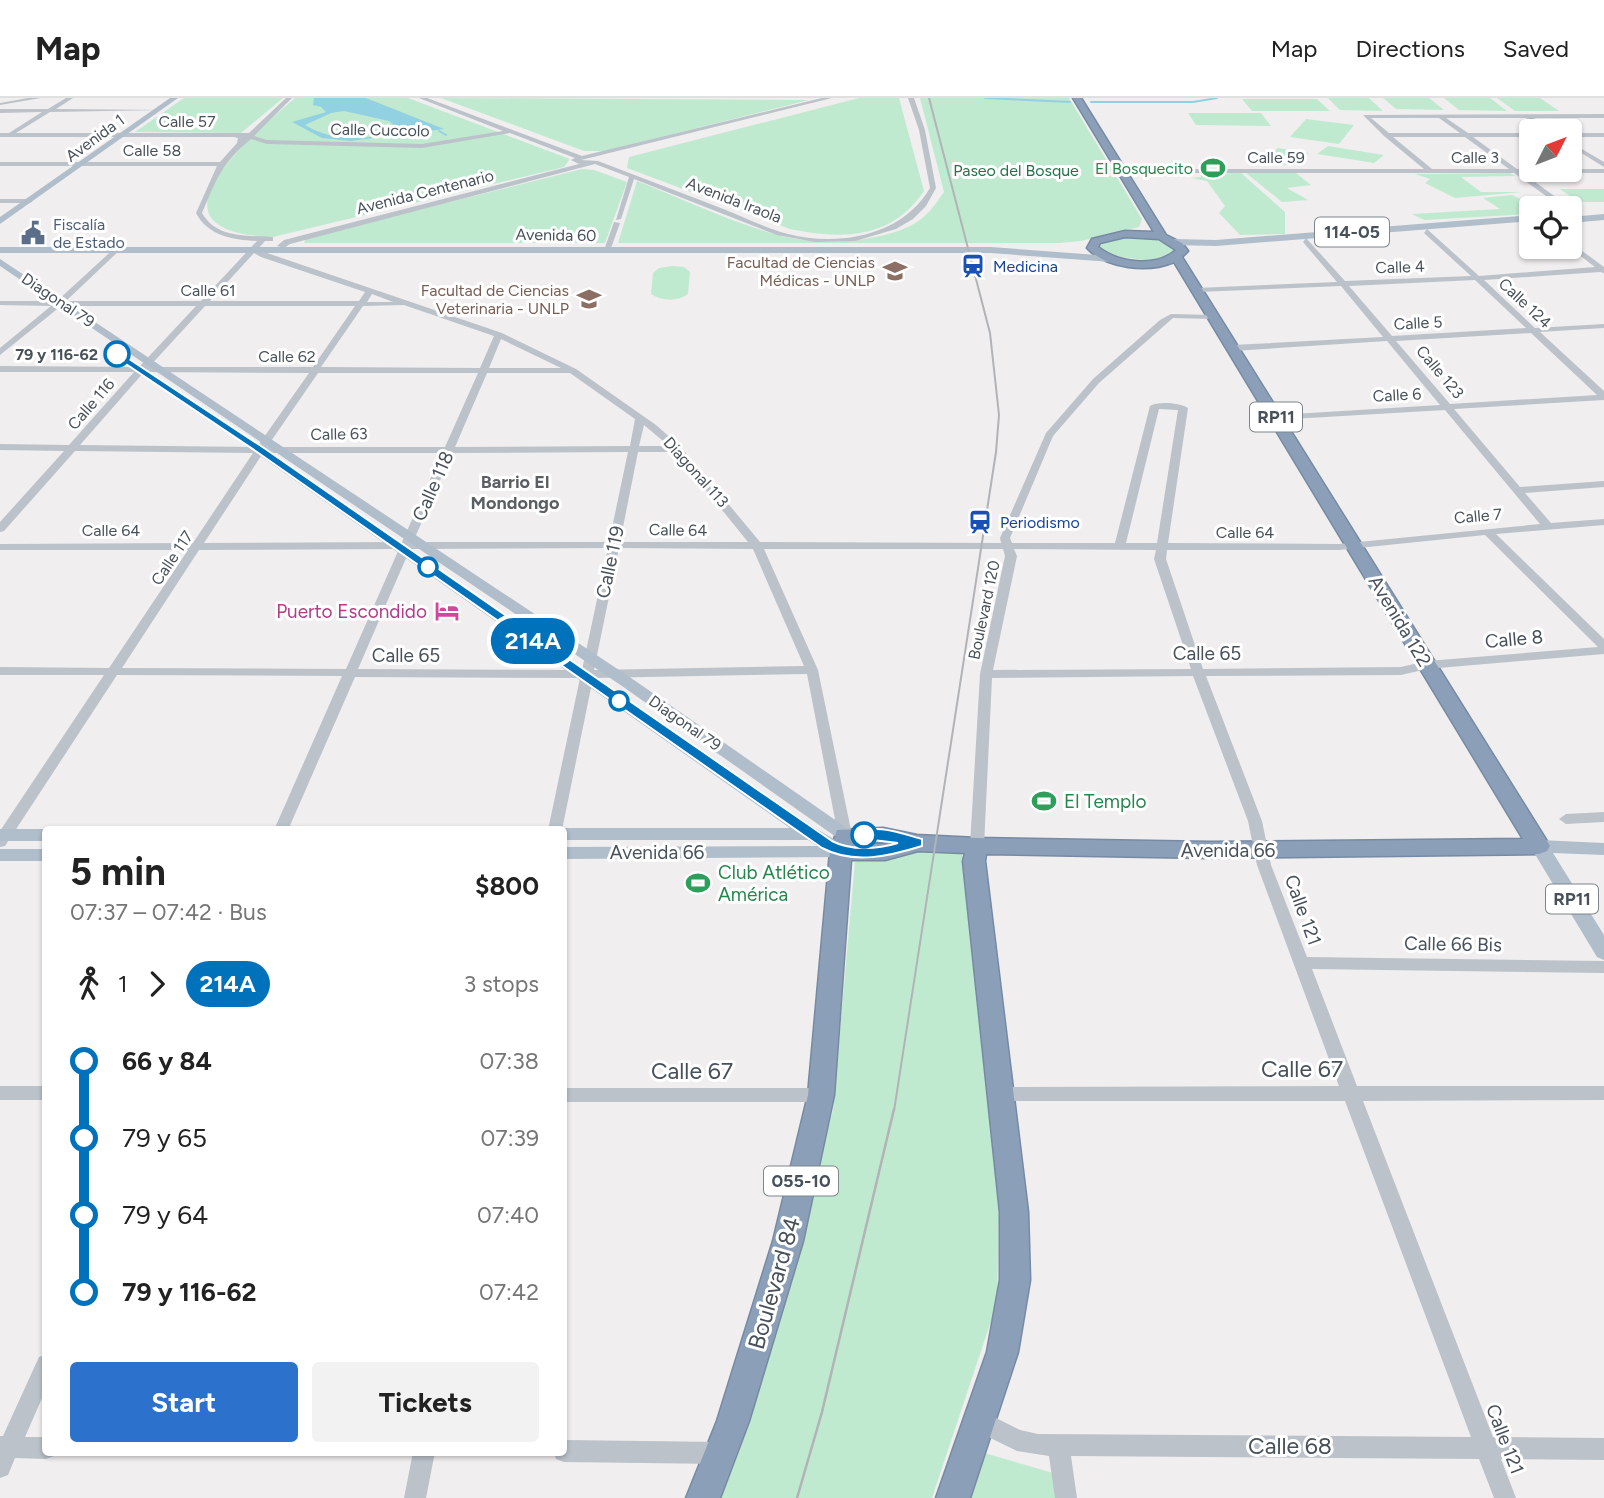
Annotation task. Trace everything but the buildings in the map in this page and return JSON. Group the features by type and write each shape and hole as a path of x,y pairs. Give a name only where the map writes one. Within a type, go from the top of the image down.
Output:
{"highway":[{"name":"RP11","path":"1077,98 1150,219 1168,240 1182,248 1179,255"},
{"path":"1150,219 1143,228 1096,241 1092,244 1095,252 1111,259 1140,264 1172,275 1197,290"},
{"path":"1125,234 1168,240"},
{"path":"1140,264 1167,262 1179,255"},
{"name":"Avenida 122","path":"1179,255 1213,317 1356,545 1382,594 1539,846"},
{"name":"Avenida 66","path":"843,844 885,852 917,843 1261,850 1539,846"},
{"name":"Boulevard 84","path":"703,1498 722,1453 788,1241 821,1095 843,844"},
{"path":"953,1498 980,1421 1013,1303 1014,1212 974,861 977,846"}],"main road":[{"name":"Avenida 1","path":"0,221 175,98"},
{"name":"Avenida 1","path":"0,228 33,204 30,201"},
{"path":"1582,214 1604,215"},
{"name":"114-05","path":"1168,240 1209,243 1519,221"},
{"name":"114-05","path":"1179,255 1206,247 1519,221"},
{"path":"1080,243 1096,241"},
{"name":"Avenida 60","path":"259,245 283,242 607,249 1065,245"},
{"name":"Avenida 60","path":"0,248 259,245 991,250 1111,259"},
{"name":"Diagonal 79","path":"0,262 55,306 151,367 405,545 584,676 811,834"},
{"name":"Diagonal 79","path":"0,276 40,302 55,306"},
{"name":"Diagonal 79","path":"151,367 264,446 281,450 405,545 423,546 590,658 843,844"},
{"name":"Avenida 66","path":"567,834 811,834 843,844"},
{"path":"2,837 42,835"},
{"name":"Avenida 66","path":"567,853 843,844"},
{"path":"1539,846 1604,849"},
{"name":"Avenida 122","path":"1539,846 1604,952"},
{"path":"0,855 42,855"}],"street":[{"path":"0,104 38,98"},
{"path":"0,141 70,98"},
{"path":"221,164 289,98"},
{"path":"422,98 579,157 596,159 841,98"},
{"path":"596,159 829,98"},
{"name":"Avenida Iraola","path":"596,159 632,177 778,232 805,239 867,236 899,225 911,217 925,203 933,188 922,130 911,98"},
{"path":"0,111 159,110"},
{"path":"1430,171 1365,116 1604,116"},
{"path":"1440,116 1548,196"},
{"path":"1526,116 1531,119"},
{"name":"Calle Cuccolo","path":"248,135 257,141 267,142 397,147 438,145 511,131"},
{"name":"Calle 57","path":"0,135 248,135"},
{"path":"234,135 241,137 240,143"},
{"path":"1386,135 1519,135"},
{"path":"1582,135 1604,135"},
{"path":"1582,151 1604,165"},
{"path":"614,155 609,162 611,165 805,239"},
{"path":"579,157 574,160 587,163"},
{"name":"Avenida Centenario","path":"283,242 577,167 596,159"},
{"name":"Calle 58","path":"0,164 221,164"},
{"name":"Diagonal 113","path":"221,164 199,213 202,222 216,231 259,245 370,291 416,304 499,335 573,371 678,449 758,547 812,670 843,844"},
{"name":"Calle 59","path":"1121,171 1430,171"},
{"name":"Calle 3","path":"1430,171 1604,171"},
{"path":"607,249 632,177"},
{"path":"0,201 30,201"},
{"name":"Calle 124","path":"1427,230 1604,396"},
{"name":"Calle 123","path":"1306,240 1519,489 1547,526"},
{"name":"Calle 116","path":"0,530 151,367 259,245"},
{"path":"0,352 55,306 117,248"},
{"path":"1582,253 1603,270"},
{"name":"Calle 4","path":"1197,290 1603,270"},
{"name":"Calle 117","path":"2,837 370,291"},
{"path":"0,303 40,302"},
{"name":"Calle 61","path":"55,306 416,304"},
{"name":"Boulevard 120","path":"977,846 986,674 1011,556 1005,538 1049,435 1096,381 1171,316 1213,317"},
{"name":"Calle 5","path":"1233,348 1604,327"},
{"name":"Calle 118","path":"283,826 499,335"},
{"name":"Calle 62","path":"0,369 151,367 573,371"},
{"name":"Calle 6","path":"1277,418 1604,396"},
{"name":"Calle 121","path":"1120,546 1154,406 1183,408 1160,559 1198,672 1255,821 1264,865 1506,1498"},
{"name":"Calle 119","path":"556,826 584,676 640,419"},
{"path":"0,447 264,446"},
{"name":"Calle 63","path":"281,450 678,449"},
{"path":"1519,489 1604,484"},
{"name":"Calle 7","path":"1356,545 1604,522"},
{"path":"1487,531 1604,648"},
{"name":"Calle 64","path":"0,547 405,545"},
{"name":"Calle 64","path":"423,546 1007,548 1356,545"},
{"name":"Calle 8","path":"1427,665 1604,648"},
{"name":"Calle 65","path":"986,674 1401,671 1427,665"},
{"name":"Calle 65","path":"0,671 584,676 812,670"},
{"path":"1566,820 1604,817"},
{"name":"Calle 66 Bis","path":"1300,962 1604,967"},
{"path":"0,1093 42,1093"},
{"name":"Calle 67","path":"1001,1094 1604,1093"},
{"name":"Calle 67","path":"567,1095 821,1095"},
{"path":"3,1454 42,1372"},
{"name":"Calle 68","path":"980,1421 1017,1440 1058,1445 1604,1449"},
{"path":"1058,1445 1066,1498"},
{"path":"3,1454 42,1449"},
{"path":"567,1451 722,1453"},
{"path":"415,1498 423,1456"}],"green space":[{"path":"184,98 283,98 241,133 135,132"},
{"path":"295,98 408,98 570,159 564,167 273,237 233,231 212,219 207,202 215,181 252,136"},
{"path":"441,98 809,100 605,151 584,151"},
{"name":"Paseo del Bosque","path":"859,98 899,98 924,191 897,219 881,227 847,234 790,229 627,168 629,157"},
{"name":"Paseo del Bosque","path":"920,98 1069,98 1142,219 1139,227 1081,241 1059,243 618,243 637,181 742,224 810,241 863,239 910,226 934,206 944,192"},
{"path":"1328,98 1369,98 1383,111 1340,110"},
{"path":"1383,98 1429,98 1444,110 1396,109"},
{"path":"1444,98 1490,98 1507,111 1459,110"},
{"path":"1497,98 1540,98 1559,111 1515,111"},
{"path":"1242,99 1317,99 1330,111 1252,111"},
{"path":"1188,113 1261,113 1271,126 1196,125"},
{"path":"1306,119 1354,125 1339,144 1290,137"},
{"path":"1328,146 1384,155 1374,163 1317,154"},
{"path":"1278,148 1309,153 1293,166 1262,161"},
{"path":"582,169 594,170 627,182 605,243 304,243 306,238"},
{"path":"1241,173 1285,212 1285,234 1240,235 1219,213 1225,206 1207,181 1191,178 1201,177 1201,174"},
{"path":"1246,173 1296,173 1311,185 1287,188 1308,200 1282,202"},
{"path":"1510,173 1516,176 1461,177 1481,192 1522,192 1455,198 1425,183 1430,179 1415,174"},
{"path":"1560,189 1604,189 1604,202 1582,202 1582,196 1570,196"},
{"path":"1512,195 1519,198 1519,215 1424,220 1412,214 1500,209 1483,198"},
{"path":"1128,236 1154,238 1174,244 1177,253 1154,262 1110,255 1099,247 1103,243"},
{"path":"684,267 690,272 688,294 670,300 651,294 653,273 659,268"},
{"path":"921,851 962,853 999,1213 997,1303 932,1498 718,1498 748,1425 833,1110 855,861 888,860"},
{"path":"981,1452 1053,1473 1058,1498 965,1498"}],"water":[{"path":"314,98 366,98 444,129 350,141 322,138 292,122 326,112 313,105","holes":["344,111 389,121 399,130 363,138 339,137 305,125 331,113"]}],"waterway":[{"path":"985,98 1070,102"},
{"path":"1091,102 1193,102 1217,98"},
{"path":"439,131 446,135"}],"tram line":[{"path":"894,1111 996,452 999,415 990,333 929,98"},
{"path":"797,1498 822,1412 894,1109"}],"bus line":[{"name":"214A","path":"117,354 260,450 827,845 841,852 885,852 917,843 883,835 864,835"}],"place":[{"name":"El Bosquecito","path":"1213,168"},
{"name":"Fiscalía de Estado","path":"33,233"},
{"name":"Medicina","path":"973,266"},
{"name":"Facultad de Ciencias Médicas - UNLP","path":"895,271"},
{"name":"Facultad de Ciencias Veterinaria - UNLP","path":"589,299"},
{"name":"79 y 116-62","path":"117,354"},
{"name":"Periodismo","path":"980,522"},
{"name":"Puerto Escondido","path":"447,611"},
{"name":"El Templo","path":"1044,801"},
{"name":"Club Atlético América","path":"698,883"}],"district":[{"name":"Barrio El Mondongo","path":"515,492"}]}
